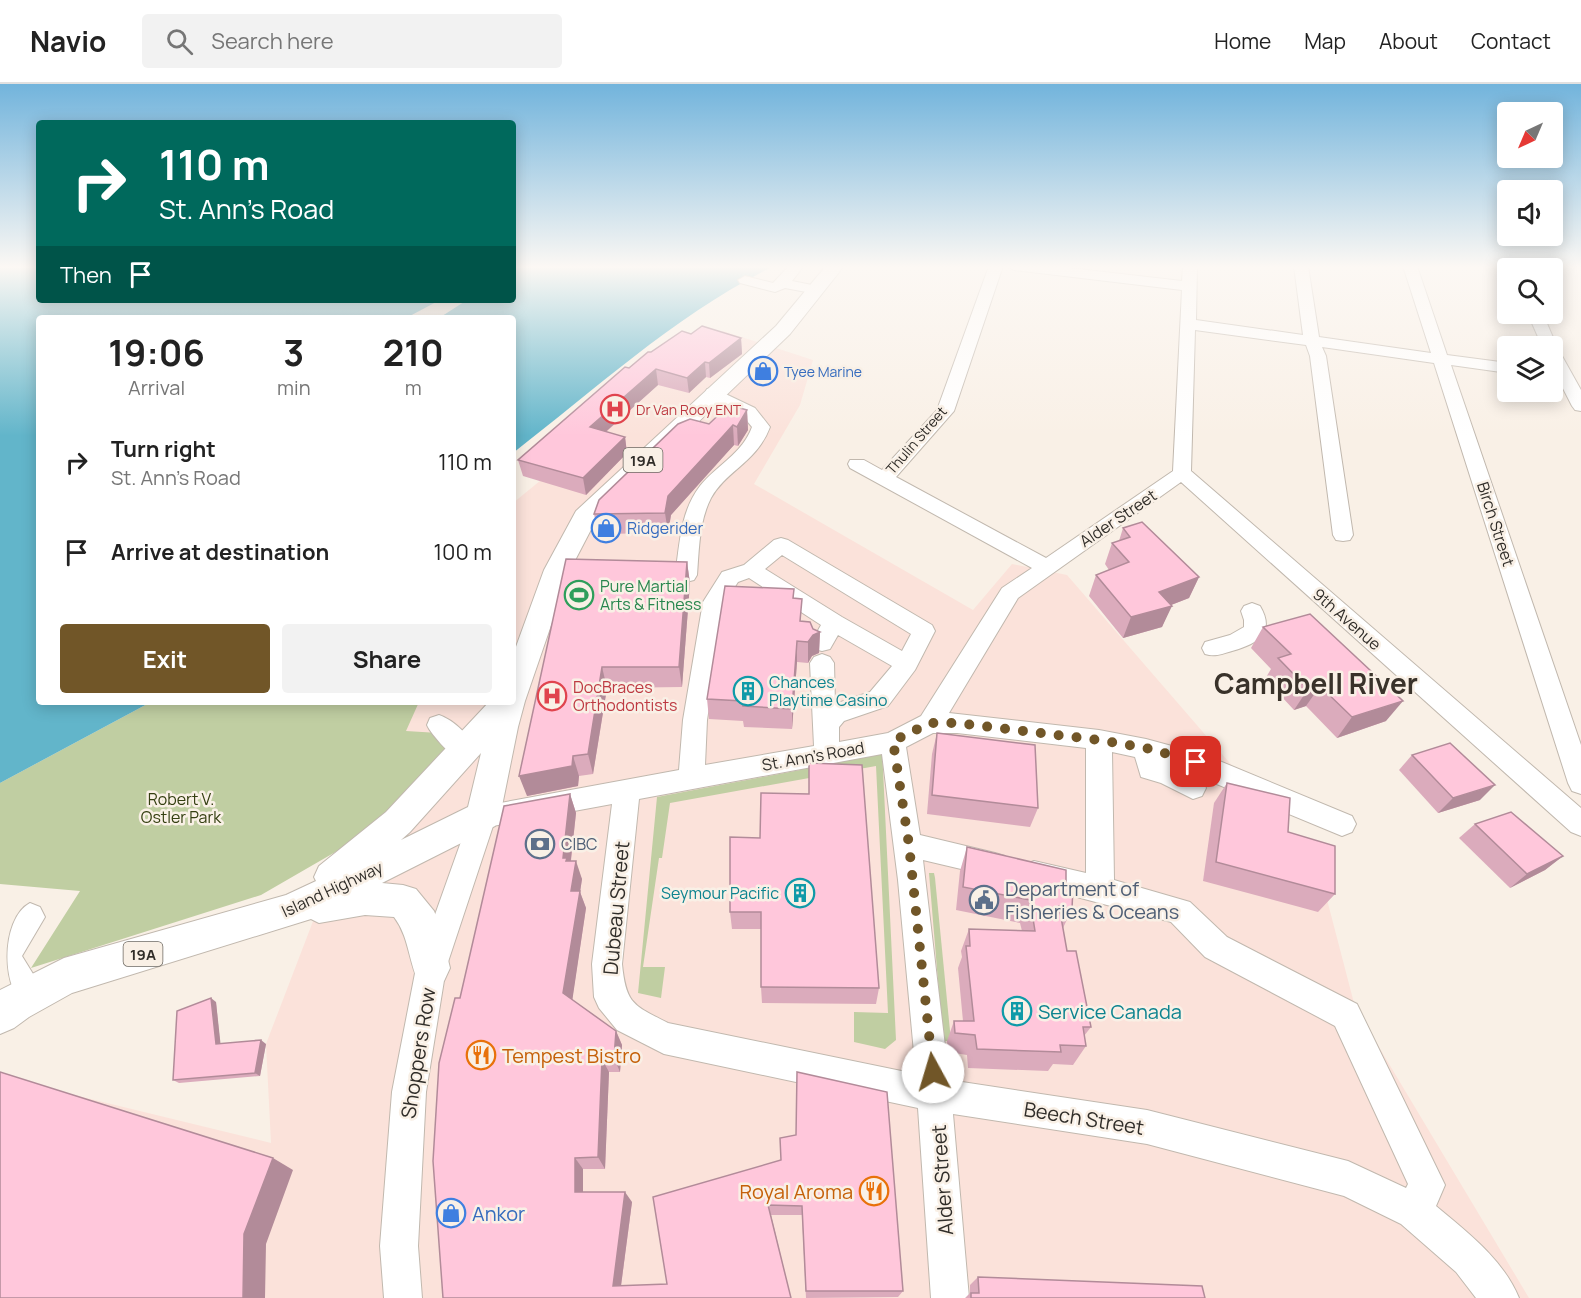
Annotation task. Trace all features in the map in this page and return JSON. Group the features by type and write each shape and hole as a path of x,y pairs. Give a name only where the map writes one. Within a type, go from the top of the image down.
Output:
{"main road":[{"name":"19A","path":"516,687 557,570 585,516 789,323"},
{"path":"293,910 398,822 506,705"},
{"path":"483,816 508,705"},
{"name":"Island Highway","path":"11,1003 64,977 293,910 483,816"},
{"path":"293,910 365,899 403,901 421,923 431,968"}],"street":[{"name":"Thulin Street","path":"884,479 945,411 976,323"},
{"path":"1309,323 1312,341 1318,356 1343,535"},
{"name":"Birch Street","path":"1429,323 1581,783"},
{"path":"1182,473 1188,324 1497,367"},
{"path":"1563,376 1581,378"},
{"path":"1563,382 1581,406"},
{"path":"686,575 694,517 706,491 756,442 761,427 749,412 713,393"},
{"path":"857,464 1047,567"},
{"name":"Alder Street","path":"930,723 1010,593 1182,473"},
{"name":"9th Avenue","path":"1182,473 1581,824"},
{"name":"9th Avenue","path":"1164,486 1222,509"},
{"path":"691,778 694,720 714,602 730,577 750,570 781,545 924,631 907,664 879,699 835,714 827,726"},
{"path":"750,570 834,623 907,664"},
{"path":"1213,648 1250,635 1258,621 1252,611"},
{"path":"826,754 827,726 822,653 834,623"},
{"name":"St. Ann's Road","path":"483,816 893,741 930,723 957,723 1146,748 1196,762 1342,824"},
{"path":"439,725 465,751"},
{"path":"1099,740 1100,889"},
{"name":"Alder Street","path":"893,741 909,845 936,1095 950,1298"},
{"path":"1146,748 1150,770 1167,774 1193,788"},
{"name":"Dubeau Street","path":"627,791 607,964 610,997 628,1019"},
{"name":"Shoppers Row","path":"403,1298 399,1246 409,1092 431,968 483,816"},
{"path":"909,845 1100,889 1180,911 1216,947 1346,1016 1427,1185 1414,1211"},
{"path":"11,1003 5,957 30,917"},
{"name":"Beech Street","path":"628,1019 664,1038 936,1095 1147,1127 1348,1179 1414,1211 1469,1259 1500,1298"}],"shaded area":[{"path":"723,331 813,360 800,405 754,484 973,610 1012,564 1067,575 1318,865 1355,1007 1529,1298 0,1298 0,1077 271,1143 266,1044 396,705 516,705 516,501"}],"green space":[{"name":"Robert V. Ostler Park","path":"145,705 418,705 406,731 471,735 370,832 261,895 31,968 80,891 0,884 0,783"},
{"path":"882,749 896,1040 885,1049 854,1042 854,1012 888,1013 876,766 670,803 662,858 659,858 643,967 665,967 661,998 638,993 657,797 800,770 799,764"},
{"path":"929,873 934,873 935,878 951,1041 943,1041"}],"water":[{"path":"0,323 36,323 36,705 145,705 0,783"},
{"path":"516,323 680,323 516,451"}],"building":[{"path":"702,326 741,338 709,363 705,362 687,378 656,369 590,427 625,437 583,478 518,460 625,367 629,368 648,352 682,331 691,334"},
{"path":"729,405 747,410 737,427 733,425 668,496 665,513 594,514 599,500 678,424 690,419 709,424"},
{"path":"1142,522 1199,577 1159,592 1172,606 1131,617 1096,575 1129,562 1112,543 1130,537 1123,528"},
{"path":"566,559 687,562 679,667 602,667 588,754 573,756 572,766 519,776"},
{"name":"Chances Playtime Casino","path":"725,586 794,589 793,598 802,599 800,621 810,622 813,629 820,632 813,635 808,642 797,641 792,709 743,706 743,701 707,699"},
{"path":"1310,614 1403,701 1352,717 1320,686 1308,689 1278,658 1291,654 1263,627"},
{"path":"937,733 1035,745 1038,808 932,795"},
{"path":"1450,743 1495,785 1453,798 1412,755"},
{"name":"Seymour Pacific","path":"809,763 862,765 879,988 761,987 761,912 730,912 730,837 760,838 761,793 809,794"},
{"path":"1227,783 1290,798 1288,832 1335,846 1335,894 1216,862"},
{"path":"570,794 563,858 567,858 566,861 576,861 571,891 580,891 563,993 616,1031 614,1058 602,1059 598,1157 575,1158 575,1192 625,1192 613,1286 667,1284 653,1197 781,1160 780,1138 796,1135 797,1072 887,1092 903,1291 806,1291 802,1206 768,1205 791,1298 443,1298 433,1161 439,1063 455,998 460,998 504,806"},
{"path":"1511,812 1563,856 1527,874 1475,824"},
{"path":"967,847 1066,870 1066,885 1073,886 1072,909 1059,906 1067,951 1076,951 1091,1027 1083,1027 1086,1046 1060,1045 1061,1052 977,1049 975,1035 955,1033 954,1021 974,1021 966,946 970,946 969,929 1035,931 1030,900 963,887"},
{"path":"211,998 216,1044 261,1040 255,1073 173,1080 177,1011"},
{"path":"0,1072 273,1158 244,1234 243,1298 0,1298"},
{"path":"978,1277 1202,1286 1205,1298 971,1298 971,1293 979,1293"}],"place":[{"name":"Tyee Marine","path":"763,371"},
{"name":"Dr Van Rooy ENT","path":"615,409"},
{"name":"Ridgerider","path":"606,528"},
{"name":"Pure Martial Arts & Fitness","path":"579,595"},
{"name":"Chances Playtime Casino","path":"748,691"},
{"name":"DocBraces Orthodontists","path":"552,696"},
{"name":"CIBC","path":"540,844"},
{"name":"Seymour Pacific","path":"800,893"},
{"name":"Department of Fisheries & Oceans","path":"984,900"},
{"name":"Service Canada","path":"1017,1011"},
{"name":"Tempest Bistro","path":"481,1055"},
{"name":"Royal Aroma","path":"874,1191"},
{"name":"Ankor","path":"451,1213"}],"district":[{"name":"Campbell River","path":"1316,683"}],"route":[{"path":"933,1072 909,845 893,741 930,723 957,723 1099,740 1146,748 1196,762"}]}
